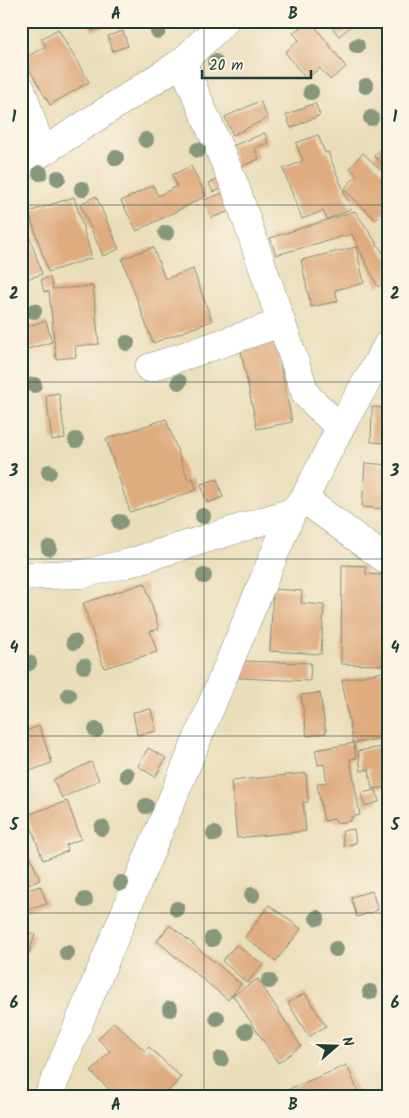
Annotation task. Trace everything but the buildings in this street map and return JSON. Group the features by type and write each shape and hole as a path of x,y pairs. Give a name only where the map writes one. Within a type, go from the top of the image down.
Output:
{"street":[{"path":"21,89 32,159 182,62 225,21"},
{"path":"182,62 235,186 306,395 340,428"},
{"path":"149,368 281,323"},
{"path":"48,1097 298,505 388,344"},
{"path":"298,505 388,561"},
{"path":"21,576 82,574 125,564 298,505"}]}
